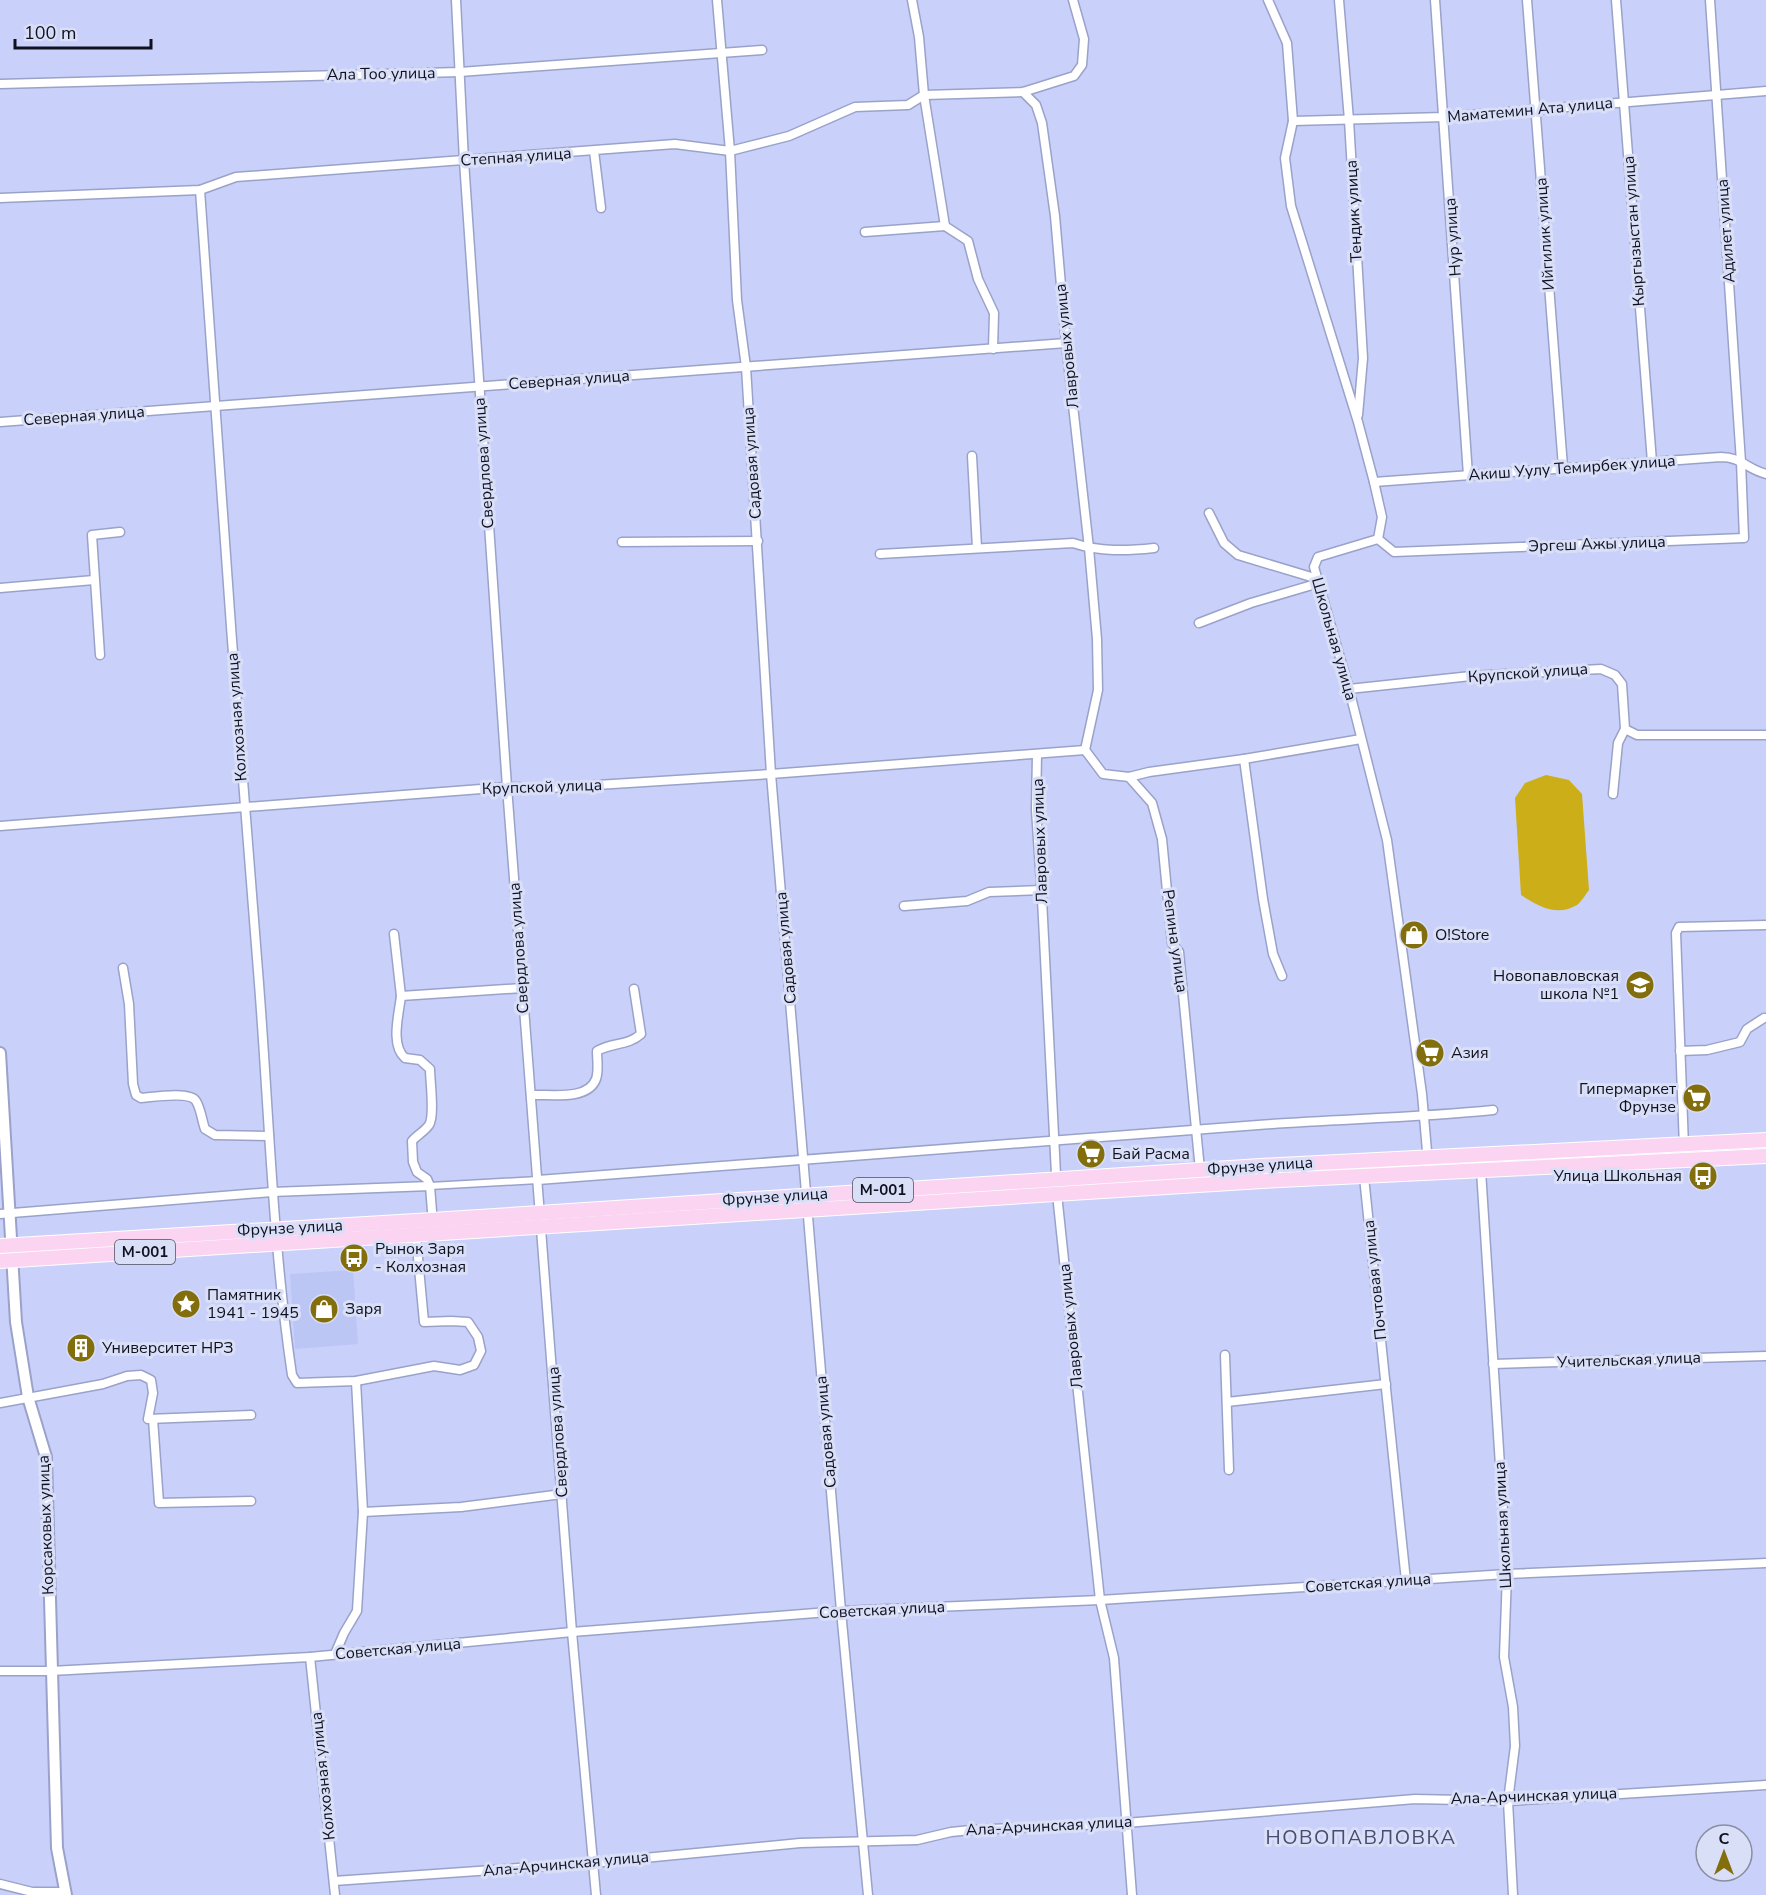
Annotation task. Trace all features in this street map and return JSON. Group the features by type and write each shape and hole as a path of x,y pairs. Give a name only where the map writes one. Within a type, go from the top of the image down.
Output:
{"main road":[{"name":"Фрунзе улица","path":"6,1246 1200,1170 1766,1140"},
{"name":"Фрунзе улица","path":"7,1261 1057,1194 1766,1156"}],"street":[{"name":"Свердлова улица","path":"456,0 464,161 507,787 542,1213 572,1632 596,1895"},
{"name":"Садовая улица","path":"717,0 730,151 737,300 746,367 771,774 841,1611 868,1895"},
{"path":"912,0 919,37 924,95 945,226"},
{"name":"Степная улица","path":"0,198 200,190 236,177 675,144 730,151 789,136 855,107 908,105 924,95 1023,92 1074,76 1082,65 1083,39 1072,0"},
{"path":"1268,0 1287,43 1293,121 1285,158 1291,206 1358,422 1374,482 1382,517 1378,539"},
{"name":"Тендик улица","path":"1339,0 1349,120 1363,358 1358,422"},
{"name":"Нур улица","path":"1435,0 1445,117 1468,475"},
{"name":"Ийгилик улица","path":"1527,0 1563,467"},
{"name":"Кыргызыстан улица","path":"1616,0 1652,462"},
{"name":"Адилет улица","path":"1710,0 1741,462"},
{"name":"Ала Тоо улица","path":"0,84 460,72 762,50"},
{"name":"Маматемин Ата улица","path":"1293,121 1445,117 1766,91"},
{"name":"Лавровых улица","path":"1023,92 1036,105 1042,123 1055,216 1066,344 1089,548 1097,639 1098,690 1085,750"},
{"path":"594,151 601,208"},
{"name":"Колхозная улица","path":"200,190 276,1243"},
{"path":"865,232 945,226 968,241 978,279 994,313 993,349"},
{"name":"Северная улица","path":"0,422 1066,344"},
{"path":"972,456 977,548"},
{"name":"Акиш Уулу Темирбек улица","path":"1374,482 1563,467 1734,457 1752,470 1766,474"},
{"name":"Эргеш Ажы улица","path":"1378,539 1394,552 1744,538 1741,462"},
{"path":"1209,513 1224,543 1238,555 1318,581"},
{"path":"100,656 92,535 120,532"},
{"name":"Школьная улица","path":"1378,539 1318,557 1314,567 1349,689 1387,840 1424,1116 1429,1174"},
{"path":"622,542 758,541"},
{"path":"880,554 1073,543 1089,548 1120,551 1154,548"},
{"path":"0,588 94,580"},
{"path":"1199,624 1251,603 1318,581"},
{"name":"Крупской улица","path":"1349,689 1471,676 1601,669 1615,675 1622,684 1625,729"},
{"path":"1613,794 1618,744 1625,729 1637,735 1766,735"},
{"path":"1085,750 1103,774 1129,777 1361,739"},
{"name":"Крупской улица","path":"0,826 507,787 549,788 771,774 1085,750"},
{"name":"Лавровых улица","path":"1038,754 1036,810 1057,1194 1100,1600 1114,1658 1132,1895"},
{"path":"1244,759 1263,899 1273,954 1282,976"},
{"name":"Репина улица","path":"1129,777 1152,803 1162,839 1172,943 1179,952 1200,1170"},
{"path":"904,906 967,901 989,892 1042,890"},
{"path":"1684,1160 1676,933 1679,927 1766,925"},
{"path":"394,934 401,996 398,1048 405,1058 420,1060 430,1069 431,1122 411,1141 413,1162 417,1172 427,1179 430,1185 434,1235"},
{"path":"123,968 129,1004 133,1084 136,1095 141,1098 185,1095 193,1098 198,1103 205,1129 215,1135 269,1136"},
{"path":"401,996 522,988"},
{"path":"531,1095 578,1093 591,1089 597,1077 597,1051 608,1044 633,1041 641,1034 634,989"},
{"path":"1680,1051 1707,1050 1740,1042 1747,1029 1764,1018"},
{"name":"Корсаковых улица","path":"0,1053 7,1261 28,1398 46,1457 57,1848 66,1893 32,1892 0,1884"},
{"path":"5,1213 272,1192 538,1180 1324,1120 1424,1116 1493,1110"},
{"name":"Школьная улица","path":"1480,1155 1507,1574 1504,1657 1513,1707 1515,1746 1508,1801 1513,1895"},
{"name":"Почтовая улица","path":"1364,1177 1406,1581"},
{"path":"276,1243 292,1375 297,1383 356,1381 434,1366 460,1370 474,1365 482,1351 478,1337 468,1322 451,1320 424,1322 416,1236"},
{"path":"1225,1355 1229,1470"},
{"name":"Учительская улица","path":"1493,1364 1766,1356"},
{"path":"0,1403 141,1375 151,1380 153,1393 148,1419 251,1415"},
{"path":"335,1654 344,1632 357,1611 363,1512 356,1381"},
{"path":"1227,1402 1386,1384"},
{"path":"153,1419 159,1503 251,1501"},
{"path":"363,1512 461,1507 562,1494"},
{"name":"Советская улица","path":"0,1671 51,1671 310,1657 572,1632 841,1611 1100,1600 1507,1574 1766,1563"},
{"name":"Колхозная улица","path":"310,1657 335,1895"},
{"name":"Ала-Арчинская улица","path":"334,1881 592,1863 800,1843 917,1840 971,1830 1126,1823 1415,1800 1508,1801 1766,1785"}],"shaded area":[{"path":"1546,775 1569,780 1582,794 1589,890 1577,905 1562,910 1548,909 1521,895 1515,798 1525,783"},
{"name":"Заря","path":"353,1270 358,1344 295,1349 290,1274"}],"place":[{"name":"O!Store","path":"1414,935"},
{"name":"Новопавловская школа №1","path":"1640,985"},
{"name":"Азия","path":"1430,1053"},
{"name":"Гипермаркет Фрунзе","path":"1697,1098"},
{"name":"Бай Расма","path":"1091,1154"},
{"name":"Улица Школьная","path":"1703,1176"},
{"name":"Рынок Заря - Колхозная","path":"354,1258"},
{"name":"Памятник 1941 - 1945","path":"186,1304"},
{"name":"Заря","path":"324,1309"},
{"name":"Университет НРЗ","path":"81,1348"}],"district":[{"name":"НОВОПАВЛОВКА","path":"1361,1837"}]}
